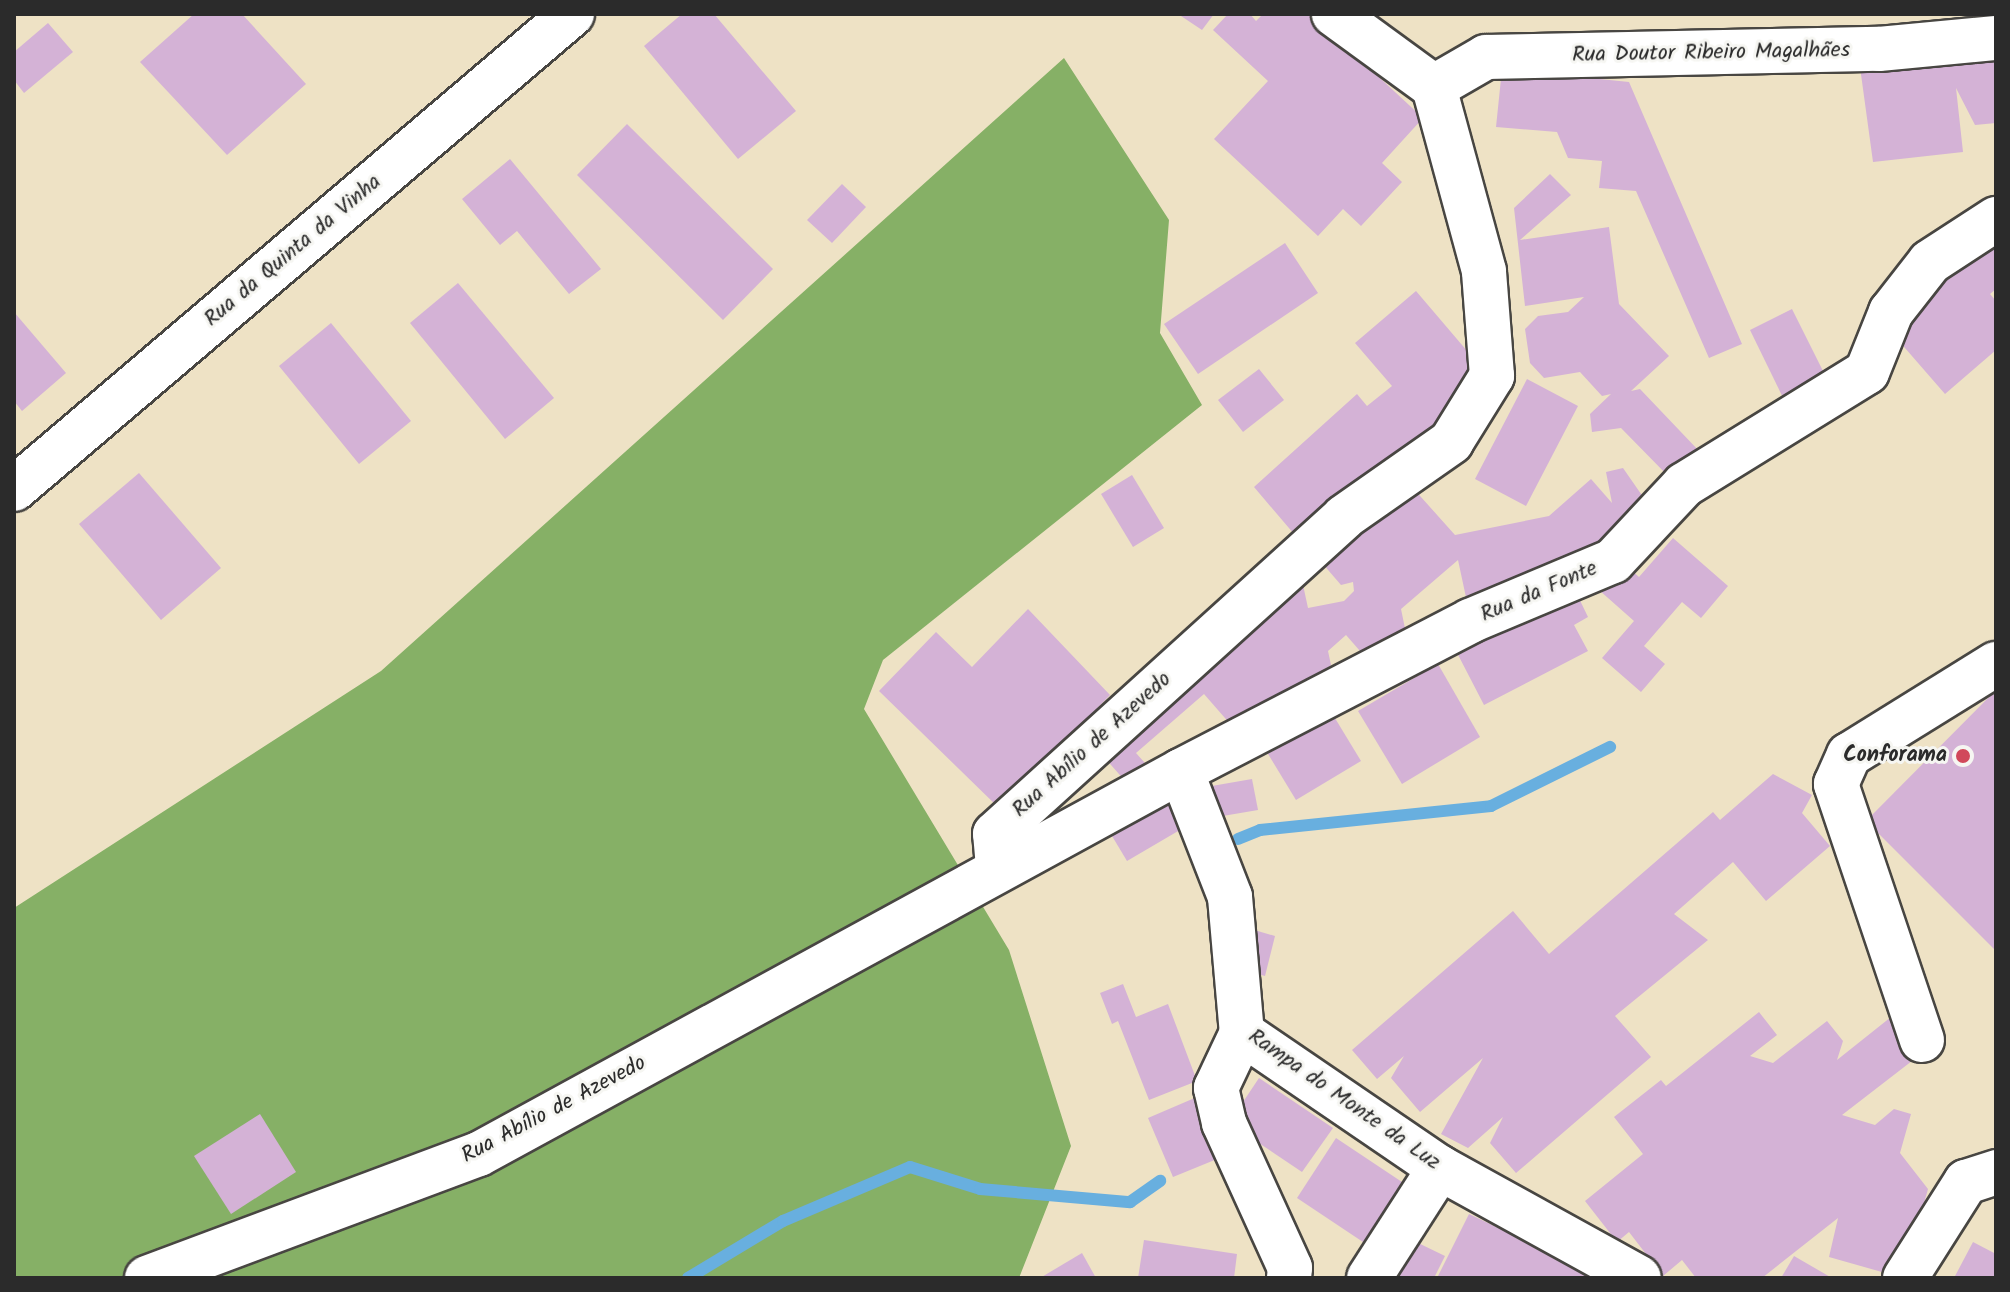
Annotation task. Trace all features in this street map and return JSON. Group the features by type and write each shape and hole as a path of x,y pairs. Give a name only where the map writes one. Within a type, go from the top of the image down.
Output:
{"street":[{"name":"Rua da Quinta da Vinha","path":"14,489 572,14"},
{"path":"1334,14 1434,87"},
{"name":"Rua Doutor Ribeiro Magalhães","path":"1434,87 1486,57 1879,49 1996,38"},
{"name":"Rua Abílio de Azevedo","path":"147,1278 479,1154 998,867 995,834 1344,517 1451,442 1492,376 1484,271 1434,87"},
{"name":"Rua da Fonte","path":"998,867 1460,625 1613,561 1684,485 1867,372 1891,312 1930,262 1996,219"},
{"path":"1922,1040 1836,784 1849,755 1996,664"},
{"name":"Rampa do Monte da Luz","path":"1181,771 1230,897 1242,1033 1440,1168 1639,1278"},
{"path":"1242,1033 1216,1088 1224,1123 1290,1268 1289,1278"},
{"path":"1369,1278 1440,1168"},
{"path":"1905,1278 1966,1182 1996,1172"}],"green space":[{"path":"1064,58 1169,220 1160,333 1202,405 883,660 864,709 1009,950 1071,1146 1019,1278 14,1278 14,908 381,671"}],"building":[{"path":"194,14 242,14 306,84 227,155 140,62"},
{"path":"682,14 714,14 796,111 738,159 644,46"},
{"path":"1178,14 1214,14 1202,30"},
{"path":"1228,14 1250,14 1256,21 1263,14 1311,14 1423,118 1382,163 1402,182 1361,226 1343,209 1318,236 1214,139 1268,81 1213,30"},
{"path":"48,23 73,52 24,93 14,80 14,52"},
{"path":"1996,52 1996,123 1975,125 1956,88 1963,152 1873,162 1860,67"},
{"path":"1502,69 1629,82 1742,344 1709,358 1636,191 1599,188 1602,161 1568,158 1557,132 1496,127"},
{"path":"627,124 773,269 723,320 577,175"},
{"path":"510,159 601,269 569,294 517,231 500,245 462,199"},
{"path":"1550,174 1571,195 1520,240 1609,227 1619,304 1669,356 1631,391 1640,389 1700,452 1672,480 1621,428 1592,432 1590,414 1611,394 1602,396 1580,372 1544,378 1530,363 1525,329 1538,316 1568,312 1584,297 1525,306 1514,208"},
{"path":"842,184 866,207 832,243 807,220"},
{"path":"1996,229 1996,289 1990,294 1996,301 1996,350 1945,394 1885,325"},
{"path":"1285,243 1318,293 1198,374 1164,324"},
{"path":"458,283 554,398 505,439 410,323"},
{"path":"1416,291 1491,379 1300,541 1254,487 1357,394 1367,406 1392,386 1355,343"},
{"path":"1792,309 1832,389 1789,410 1750,330"},
{"path":"14,312 66,373 22,411 14,401"},
{"path":"331,323 411,421 359,464 279,366"},
{"path":"1259,369 1284,400 1243,432 1218,400"},
{"path":"1527,379 1578,406 1526,506 1475,479"},
{"path":"1623,468 1648,504 1578,579 1467,602 1458,560 1401,609 1407,638 1374,667 1346,635 1328,651 1331,665 1245,741 1204,694 1136,753 1153,772 1133,790 1097,749 1300,571 1308,608 1344,601 1354,591 1353,582 1341,585 1316,556 1404,478 1455,535 1549,516 1591,479 1612,503 1606,472"},
{"path":"139,473 221,568 161,620 79,524"},
{"path":"1132,475 1164,528 1133,547 1101,494"},
{"path":"1673,538 1728,586 1701,618 1682,602 1644,646 1665,664 1641,692 1602,658 1634,621 1599,590 1623,563 1639,577"},
{"path":"1573,586 1588,617 1574,625 1588,651 1484,705 1454,647"},
{"path":"1028,609 1110,695 1000,809 879,691 936,632 972,667"},
{"path":"1438,664 1480,737 1402,784 1358,711"},
{"name":"Conforama","path":"1996,690 1996,951 1866,821"},
{"path":"1327,705 1361,761 1296,800 1262,744"},
{"path":"1773,774 1812,795 1802,813 1830,846 1766,901 1733,862 1674,914 1708,940 1615,1016 1651,1057 1516,1173 1490,1143 1503,1117 1468,1148 1441,1134 1483,1058 1420,1112 1391,1078 1404,1056 1377,1079 1352,1050 1513,911 1549,954 1713,812 1720,820"},
{"path":"1252,779 1258,810 1211,818 1206,787"},
{"path":"1171,802 1185,827 1127,861 1112,836"},
{"path":"1251,929 1275,936 1265,976 1241,969"},
{"path":"1123,984 1136,1017 1168,1004 1197,1081 1149,1100 1118,1021 1112,1024 1100,993"},
{"path":"1759,1012 1777,1035 1750,1056 1773,1063 1827,1021 1843,1041 1837,1060 1891,1017 1921,1054 1842,1115 1875,1125 1894,1109 1911,1114 1900,1153 1928,1189 1903,1278 1829,1257 1838,1218 1762,1278 1696,1278 1682,1260 1663,1276 1629,1232 1617,1242 1585,1201 1643,1154 1614,1117 1661,1080 1666,1086"},
{"path":"1259,1078 1333,1128 1302,1172 1229,1123"},
{"path":"1197,1097 1222,1157 1173,1177 1148,1118"},
{"path":"260,1114 296,1172 231,1214 194,1156"},
{"path":"1336,1138 1414,1190 1375,1250 1297,1198"},
{"path":"1469,1214 1591,1272 1588,1278 1437,1278"},
{"path":"1144,1240 1237,1254 1234,1278 1138,1278"},
{"path":"1412,1240 1445,1256 1434,1278 1393,1278"},
{"path":"1973,1242 1996,1254 1996,1278 1954,1278"},
{"path":"1082,1253 1096,1278 1040,1278"},
{"path":"1794,1256 1832,1278 1781,1278"}],"waterway":[{"path":"1238,839 1260,830 1491,806 1610,747"},
{"path":"688,1278 783,1221 910,1167 980,1189 1130,1202 1160,1181"}],"place":[{"name":"Conforama","path":"1963,756"}]}
